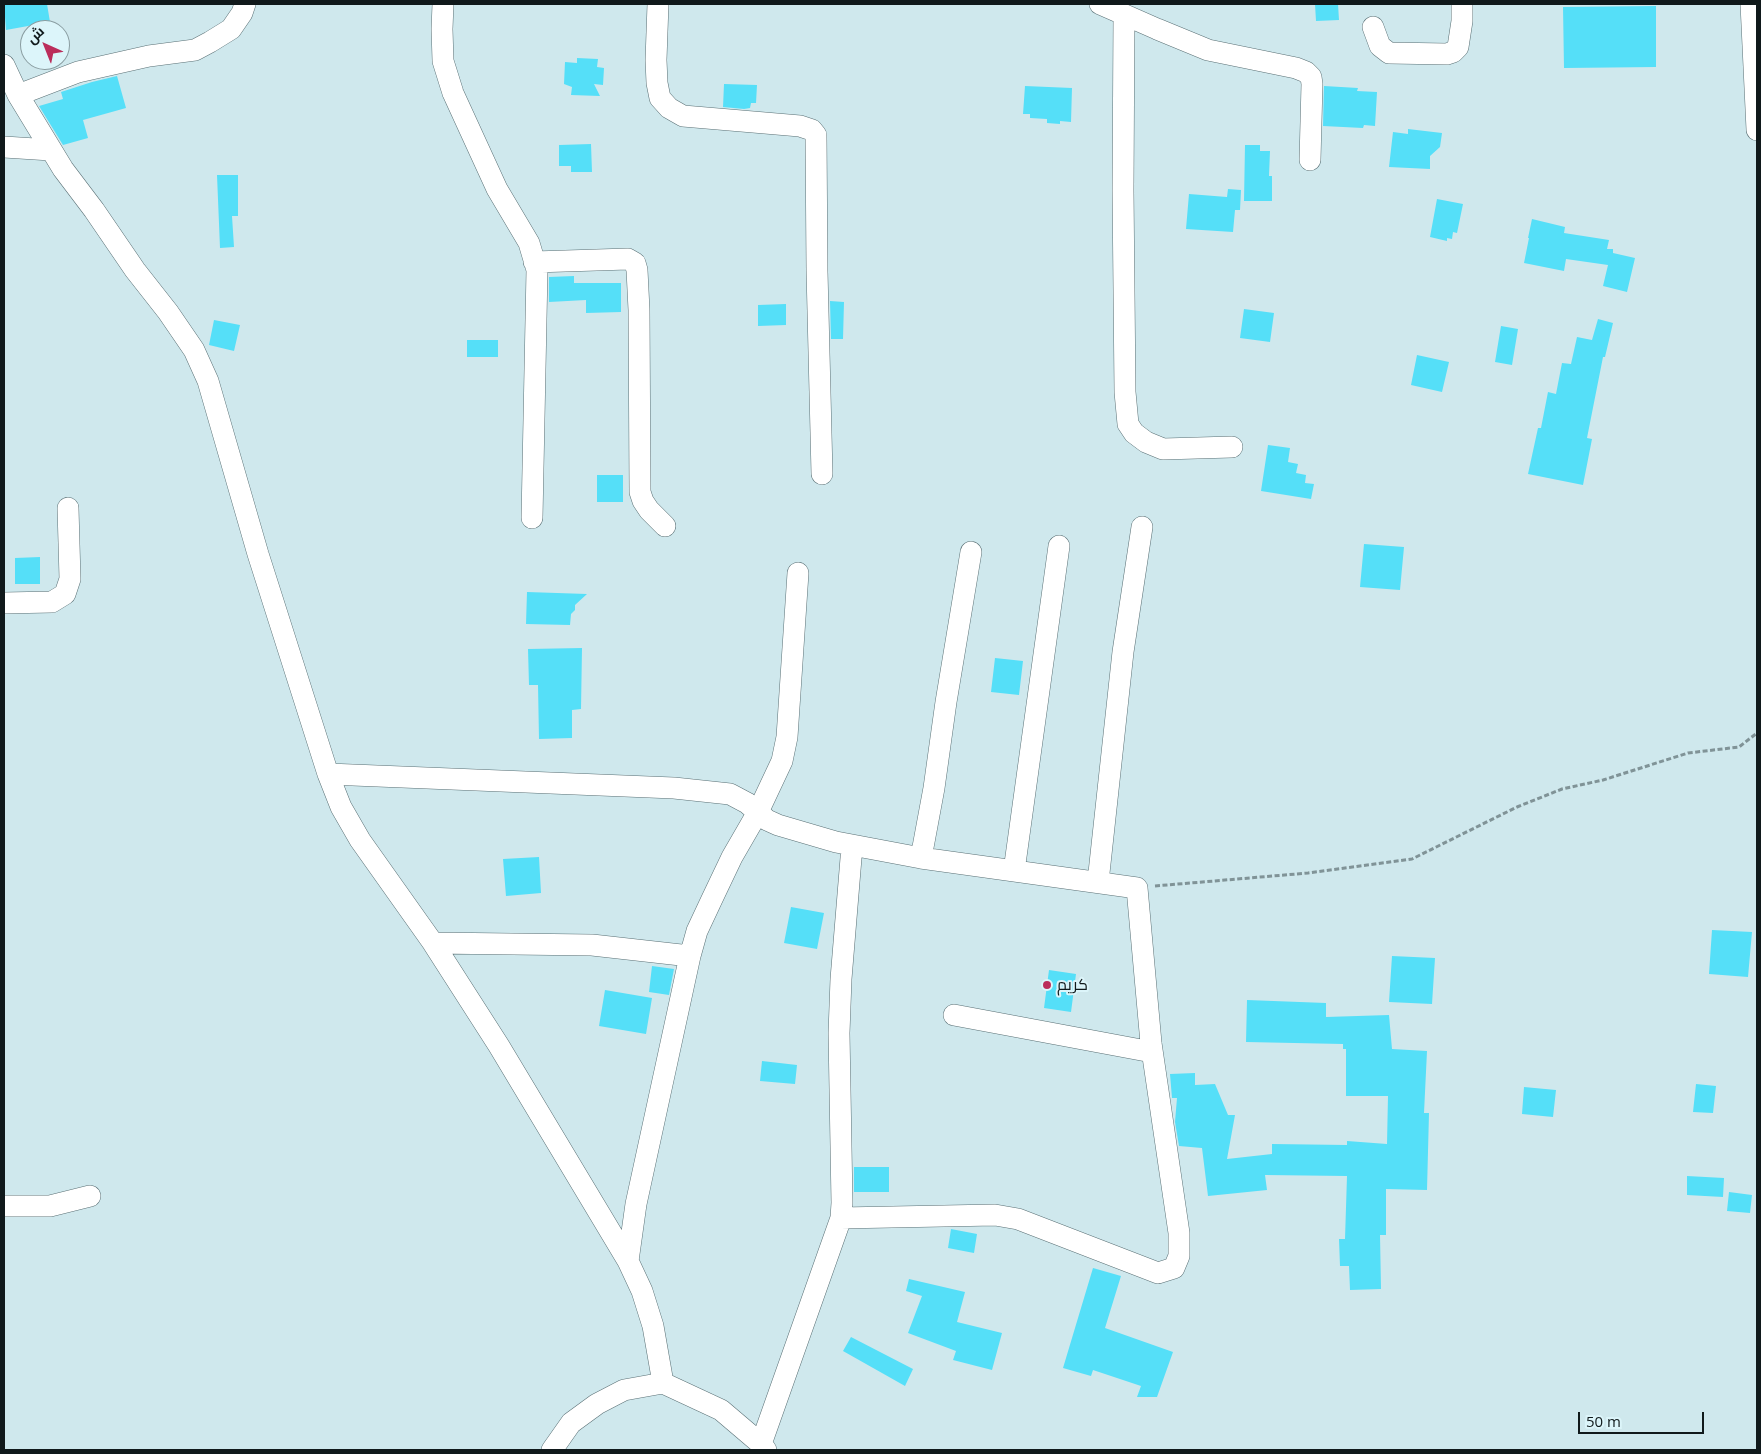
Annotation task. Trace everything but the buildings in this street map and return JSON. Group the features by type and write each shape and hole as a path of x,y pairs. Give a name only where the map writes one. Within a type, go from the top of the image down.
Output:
{"street":[{"path":"18,95 78,72 148,56 194,50 210,42 230,28 242,13 245,4"},
{"path":"443,4 443,61 453,93 497,189 529,243 537,270 532,518"},
{"path":"658,4 657,83 660,98 668,108 683,116 800,126 812,130 816,135 817,280 822,474"},
{"path":"1100,4 1208,50 1296,68 1306,72 1311,76 1312,84 1310,160"},
{"path":"1373,27 1380,46 1389,53 1447,54 1453,52 1458,47 1462,22 1462,4"},
{"path":"1751,4 1757,130"},
{"path":"1124,15 1123,219 1125,392 1128,424 1134,433 1146,442 1163,449 1232,447"},
{"path":"4,65 18,95 51,150 194,350 208,381 258,554 328,774 341,807 360,840 433,943 499,1046 628,1261 642,1291 654,1326 663,1383"},
{"path":"4,147 51,150"},
{"path":"534,262 628,259 634,263 637,270 639,310 640,492 649,510 665,526"},
{"path":"4,603 52,602 65,594 70,579 68,508"},
{"path":"1098,882 1123,652 1142,527"},
{"path":"1014,871 1059,546"},
{"path":"921,858 934,788 971,552"},
{"path":"628,1261 636,1204 697,931 782,761 786,737 798,573"},
{"path":"328,774 674,788 730,794 778,825 852,846 921,858 1137,888 1152,1052 1179,1233 1179,1256 1174,1268 1158,1273 1018,1219 995,1215 841,1218"},
{"path":"552,1450 571,1423 597,1404 624,1390 663,1383 721,1410 763,1447 841,1218 838,1062 840,979 852,846"},
{"path":"433,943 592,945 690,956"},
{"path":"954,1015 1152,1052"},
{"path":"4,1206 50,1206 90,1196"}],"path":[{"path":"1137,888 1308,873 1412,859 1517,807 1562,789 1603,780 1688,753 1739,747 1757,733"}],"place":[{"name":"كريم","path":"1047,985"}]}
